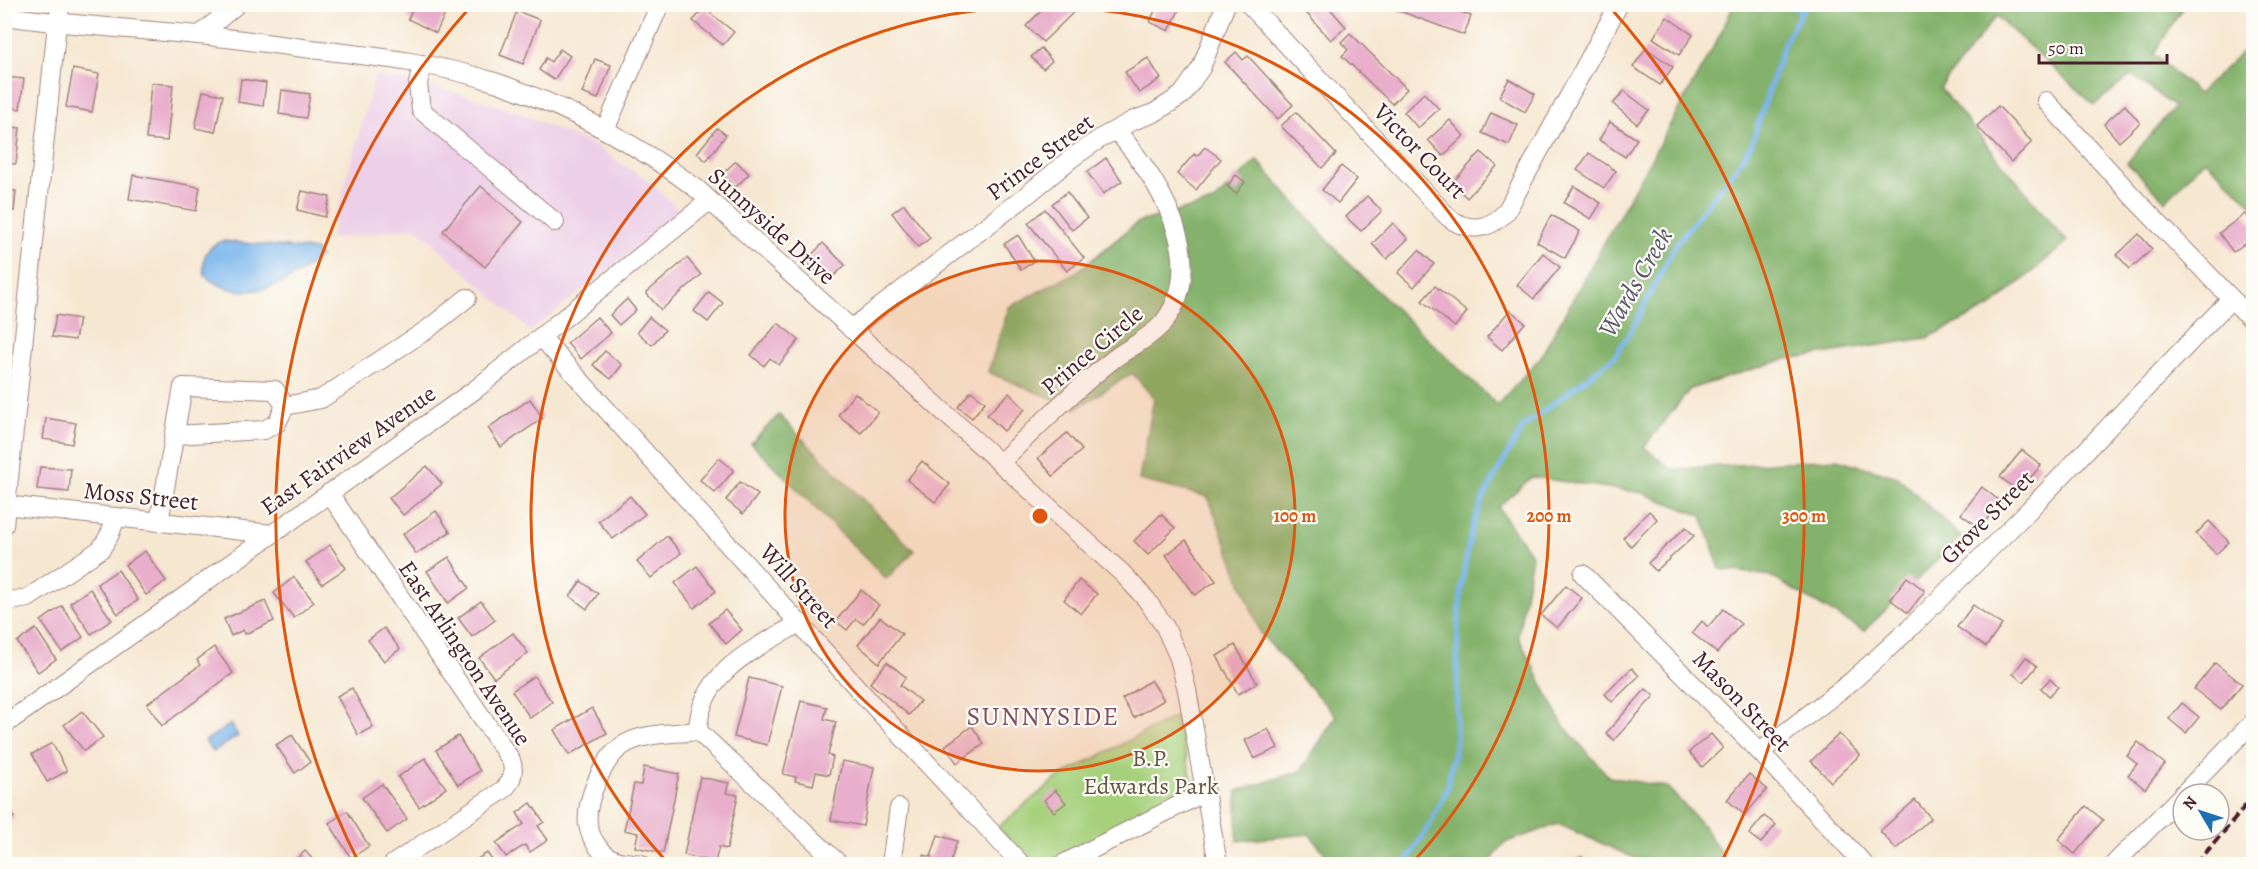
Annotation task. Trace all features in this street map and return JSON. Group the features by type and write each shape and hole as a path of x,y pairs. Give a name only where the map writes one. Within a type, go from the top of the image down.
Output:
{"street":[{"path":"4,525 57,24 61,4"},
{"path":"200,35 237,4"},
{"path":"605,130 660,4"},
{"name":"Prince Street","path":"851,329 1022,199 1073,157 1132,121 1168,106 1192,83 1201,69 1226,4"},
{"name":"Victor Court","path":"1249,4 1448,217 1467,228 1478,228 1489,225 1506,212 1619,4"},
{"name":"Sunnyside Drive","path":"4,16 57,24 200,35 422,64 496,83 552,104 605,130 675,173 1000,463 1123,574 1146,598 1165,627 1179,658 1187,690 1218,864"},
{"path":"422,64 418,84 421,110 555,222"},
{"path":"2046,101 2253,322"},
{"name":"Prince Circle","path":"1000,463 1116,358 1155,332 1171,311 1178,295 1182,277 1182,260 1169,211 1149,172 1116,130"},
{"name":"East Fairview Avenue","path":"4,725 477,389 709,201"},
{"path":"285,406 321,399 428,329 467,298"},
{"name":"Grove Street","path":"1760,752 1845,687 1909,629 2029,510 2231,299"},
{"name":"Will Street","path":"542,338 800,624 1021,864"},
{"path":"159,522 183,387 275,390 285,406"},
{"path":"174,435 264,430 277,423 285,406"},
{"name":"East Arlington Avenue","path":"329,493 511,760 513,767 512,780 503,790 393,864"},
{"name":"Moss Street","path":"5,505 272,534"},
{"path":"4,602 28,598 100,549 110,534 116,517"},
{"name":"Mason Street","path":"1583,574 1760,752 1864,864"},
{"path":"698,731 702,706 716,679 758,646 800,624"},
{"path":"2195,782 2253,721"},
{"path":"698,731 832,862"},
{"path":"641,864 612,859 603,853 591,836 588,814 596,783 604,764 631,741 642,737 698,731"},
{"path":"1063,864 1205,792"},
{"path":"2114,864 2171,806"},
{"path":"891,864 899,808"}],"shaded area":[{"path":"375,75 451,91 515,111 595,146 649,181 682,213 530,331 416,227 330,239"}],"green space":[{"path":"1734,5 2184,5 2154,54 2198,94 2243,51 2253,62 2253,206 2205,159 2166,201 2127,163 2174,107 2132,75 2094,105 1996,16 1940,88 2067,242 1992,306 1927,338 1782,360 1690,389 1644,447 1671,469 1837,459 1898,477 1961,537 1864,631 1770,576 1720,569 1702,516 1643,493 1532,477 1498,507 1532,556 1518,636 1563,725 1609,777 1667,787 1700,822 1729,864 1648,864 1558,824 1504,843 1489,864 1334,864 1309,834 1237,841 1237,791 1301,771 1336,716 1261,634 1208,497 1139,480 1154,398 1132,373 1076,409 988,372 1009,307 1078,271 1138,222 1213,202 1257,160 1349,264 1497,405 1540,358 1721,33"},
{"path":"779,415 914,551 886,579 751,443"},
{"name":"B.P. Edwards Park","path":"1176,716 1193,783 1184,797 1048,864 1031,864 998,827 1059,777"}],"water":[{"path":"223,241 315,250 320,256 308,267 280,283 250,291 235,290 220,285 205,276 204,259 208,250"},
{"path":"231,724 238,736 213,752 205,741"}],"building":[{"path":"415,4 436,4 447,10 436,33 408,19"},
{"path":"1048,4 1082,4 1043,42 1026,26"},
{"path":"1158,4 1182,4 1169,31 1150,22"},
{"path":"1298,4 1326,4 1346,27 1331,40"},
{"path":"1390,4 1440,4 1471,16 1464,35 1389,7"},
{"path":"704,8 734,32 723,45 693,21"},
{"path":"517,11 540,20 523,64 500,55"},
{"path":"1667,17 1693,35 1679,55 1653,38"},
{"path":"1350,33 1407,89 1392,104 1342,56 1348,50 1341,42"},
{"path":"1041,48 1052,61 1043,69 1031,57"},
{"path":"1646,48 1673,67 1660,85 1633,67"},
{"path":"560,49 570,56 554,80 539,70 546,58 551,62"},
{"path":"1236,52 1243,60 1248,56 1293,105 1278,119 1225,62"},
{"path":"1148,58 1161,79 1139,93 1125,72"},
{"path":"595,59 611,65 598,99 582,93"},
{"path":"73,69 99,74 92,112 66,107"},
{"path":"4,77 24,79 20,109 4,107"},
{"path":"241,79 266,83 263,106 238,102"},
{"path":"1509,79 1535,94 1525,112 1499,97"},
{"path":"151,83 173,85 167,141 146,139"},
{"path":"282,90 310,94 306,118 279,114"},
{"path":"203,91 223,95 215,132 195,128"},
{"path":"1624,91 1649,110 1637,124 1613,104"},
{"path":"1424,93 1439,109 1418,128 1404,112"},
{"path":"2125,105 2140,123 2119,142 2104,124"},
{"path":"1998,106 2032,142 2011,162 1977,126"},
{"path":"1296,112 1336,154 1322,168 1281,126"},
{"path":"1491,113 1518,125 1509,145 1482,133"},
{"path":"1450,120 1464,136 1443,156 1428,140"},
{"path":"1610,122 1637,139 1625,157 1599,140"},
{"path":"4,126 20,128 16,164 4,163"},
{"path":"717,128 726,135 706,161 697,153"},
{"path":"1205,147 1221,159 1196,190 1177,174 1194,154 1197,156"},
{"path":"1481,152 1497,166 1467,198 1452,183"},
{"path":"1589,153 1616,171 1604,188 1577,170"},
{"path":"1106,158 1122,181 1103,194 1087,172"},
{"path":"736,161 749,174 735,188 722,174"},
{"path":"1341,166 1357,179 1338,203 1322,190"},
{"path":"133,175 200,187 196,211 129,199"},
{"path":"1236,175 1245,182 1236,194 1227,186"},
{"path":"481,186 523,222 485,267 443,231"},
{"path":"1574,186 1601,203 1591,219 1564,203"},
{"path":"5,190 16,191 14,211 5,211"},
{"path":"302,191 330,197 325,217 297,210"},
{"path":"1067,192 1087,218 1072,230 1052,204"},
{"path":"1367,196 1382,211 1361,231 1346,217"},
{"path":"904,204 930,238 918,247 892,213"},
{"path":"1045,209 1084,258 1067,271 1028,223"},
{"path":"2245,214 2254,227 2254,237 2233,252 2219,233"},
{"path":"1551,215 1580,231 1565,258 1537,242"},
{"path":"1393,223 1408,239 1387,259 1372,244"},
{"path":"2139,234 2152,249 2130,269 2117,255"},
{"path":"1018,235 1034,261 1021,270 1004,244"},
{"path":"823,243 845,265 827,283 806,261"},
{"path":"1419,250 1434,264 1414,287 1398,273"},
{"path":"1543,253 1560,267 1534,299 1517,285"},
{"path":"687,258 701,275 661,310 646,293"},
{"path":"1435,286 1467,312 1455,327 1422,301"},
{"path":"709,292 723,303 708,322 694,311"},
{"path":"627,299 636,310 619,325 610,315"},
{"path":"1510,310 1525,323 1502,350 1487,337"},
{"path":"56,315 79,319 75,340 52,337"},
{"path":"597,317 611,333 581,359 567,343"},
{"path":"649,317 665,330 652,345 637,332"},
{"path":"778,323 799,340 779,365 770,358 764,366 751,355"},
{"path":"605,351 622,365 611,379 593,365"},
{"path":"971,391 985,402 972,418 958,407"},
{"path":"855,393 878,412 861,433 838,415"},
{"path":"1009,393 1025,409 1004,431 987,415"},
{"path":"530,399 543,418 501,447 488,428"},
{"path":"46,418 76,423 72,444 43,439"},
{"path":"1067,433 1082,450 1053,476 1038,458"},
{"path":"2022,450 2041,465 2019,492 2000,477"},
{"path":"719,458 734,470 715,493 700,480"},
{"path":"922,461 950,484 935,502 907,480"},
{"path":"427,466 442,484 403,515 389,498"},
{"path":"40,467 71,469 69,492 37,489"},
{"path":"740,482 758,495 743,514 726,500"},
{"path":"1982,487 2001,502 1980,528 1961,514"},
{"path":"630,496 645,514 613,539 598,521"},
{"path":"436,511 450,532 416,554 403,534"},
{"path":"1649,511 1657,519 1631,546 1623,538"},
{"path":"1161,514 1175,528 1148,555 1134,541"},
{"path":"2209,521 2229,542 2216,554 2196,534"},
{"path":"1686,527 1694,536 1656,571 1648,563"},
{"path":"667,536 681,553 651,578 637,562"},
{"path":"1186,540 1216,581 1195,595 1166,555"},
{"path":"330,545 346,568 322,584 306,562"},
{"path":"145,551 166,581 146,595 125,565"},
{"path":"449,557 469,588 448,603 427,571"},
{"path":"697,566 716,591 694,608 675,583"},
{"path":"118,570 138,600 118,614 97,584"},
{"path":"294,577 314,602 294,618 274,593"},
{"path":"1907,577 1925,591 1908,613 1890,599"},
{"path":"1079,580 1097,594 1081,614 1064,600"},
{"path":"581,581 598,594 587,609 570,596"},
{"path":"1566,585 1582,598 1557,628 1541,615"},
{"path":"90,589 112,620 91,634 70,603"},
{"path":"861,590 879,605 863,624 856,619 847,630 836,621"},
{"path":"265,601 274,621 245,634 243,630 231,636 224,619"},
{"path":"481,601 495,620 472,637 458,618"},
{"path":"1973,605 2002,625 1986,647 1957,627"},
{"path":"62,606 83,637 62,652 41,621"},
{"path":"1723,609 1741,624 1717,653 1692,633 1702,621 1708,627"},
{"path":"725,610 742,630 726,644 709,623"},
{"path":"880,617 902,634 879,663 858,645"},
{"path":"384,628 400,649 384,661 368,640"},
{"path":"36,629 56,659 38,672 17,642"},
{"path":"513,633 528,653 494,678 479,658"},
{"path":"1235,645 1257,683 1238,694 1217,656"},
{"path":"214,647 233,673 162,726 147,704 200,665 197,660"},
{"path":"2026,657 2037,666 2024,682 2013,674"},
{"path":"887,662 906,677 900,685 920,701 909,715 870,683"},
{"path":"2215,663 2242,684 2221,710 2194,689"},
{"path":"1632,668 1639,676 1612,702 1605,694"},
{"path":"534,676 552,702 530,718 512,691"},
{"path":"749,678 782,686 767,745 734,737"},
{"path":"2050,679 2058,687 2049,696 2041,688"},
{"path":"1151,680 1164,700 1134,718 1122,699"},
{"path":"352,688 373,727 358,735 337,696"},
{"path":"1646,689 1654,696 1614,740 1606,733"},
{"path":"801,701 827,707 824,719 836,722 828,755 833,757 829,775 816,772 813,785 795,781 796,777 783,774"},
{"path":"2182,703 2199,717 2186,733 2169,719"},
{"path":"592,708 607,733 569,755 554,730"},
{"path":"82,711 103,737 84,751 64,725"},
{"path":"972,726 984,744 957,763 945,746"},
{"path":"1268,729 1278,748 1254,759 1245,740"},
{"path":"1711,734 1723,748 1702,767 1689,752"},
{"path":"1839,734 1860,755 1831,782 1811,761"},
{"path":"292,735 310,762 295,773 276,745"},
{"path":"458,736 480,771 458,785 436,750"},
{"path":"2138,742 2165,764 2145,789 2128,775 2137,764 2127,756"},
{"path":"52,743 67,771 47,782 32,754"},
{"path":"425,758 446,788 419,807 398,777"},
{"path":"842,761 874,767 863,826 831,820"},
{"path":"644,767 679,774 663,853 635,847 638,833 624,830 634,784 641,785"},
{"path":"1749,774 1767,789 1745,815 1727,800"},
{"path":"700,777 729,783 726,793 738,795 727,849 719,847 715,862 684,855"},
{"path":"382,784 407,819 387,833 362,798"},
{"path":"1055,790 1066,803 1054,812 1044,800"},
{"path":"1915,800 1931,818 1896,849 1880,831"},
{"path":"4,801 14,817 4,824"},
{"path":"531,803 544,822 538,826 548,840 530,852 525,845 506,857 496,843 524,824 517,813"},
{"path":"2086,806 2103,820 2075,854 2058,840"},
{"path":"347,811 369,846 351,858 329,823"},
{"path":"1764,816 1776,825 1761,843 1749,834"},
{"path":"938,835 957,841 950,864 921,864 924,855 931,857"},
{"path":"305,851 316,863 291,864"},
{"path":"487,853 495,864 469,864"},
{"path":"1582,857 1584,864 1556,864"}],"waterway":[{"path":"1783,4 1802,10"},
{"name":"Wards Creek","path":"1405,864 1430,824 1447,789 1456,741 1458,630 1462,582 1471,531 1482,501 1524,426 1614,357 1631,331 1676,244 1736,168 1752,143 1784,43 1806,4"}],"railway":[{"path":"2196,864 2254,796"}],"district":[{"name":"SUNNYSIDE","path":"1043,716"}]}
